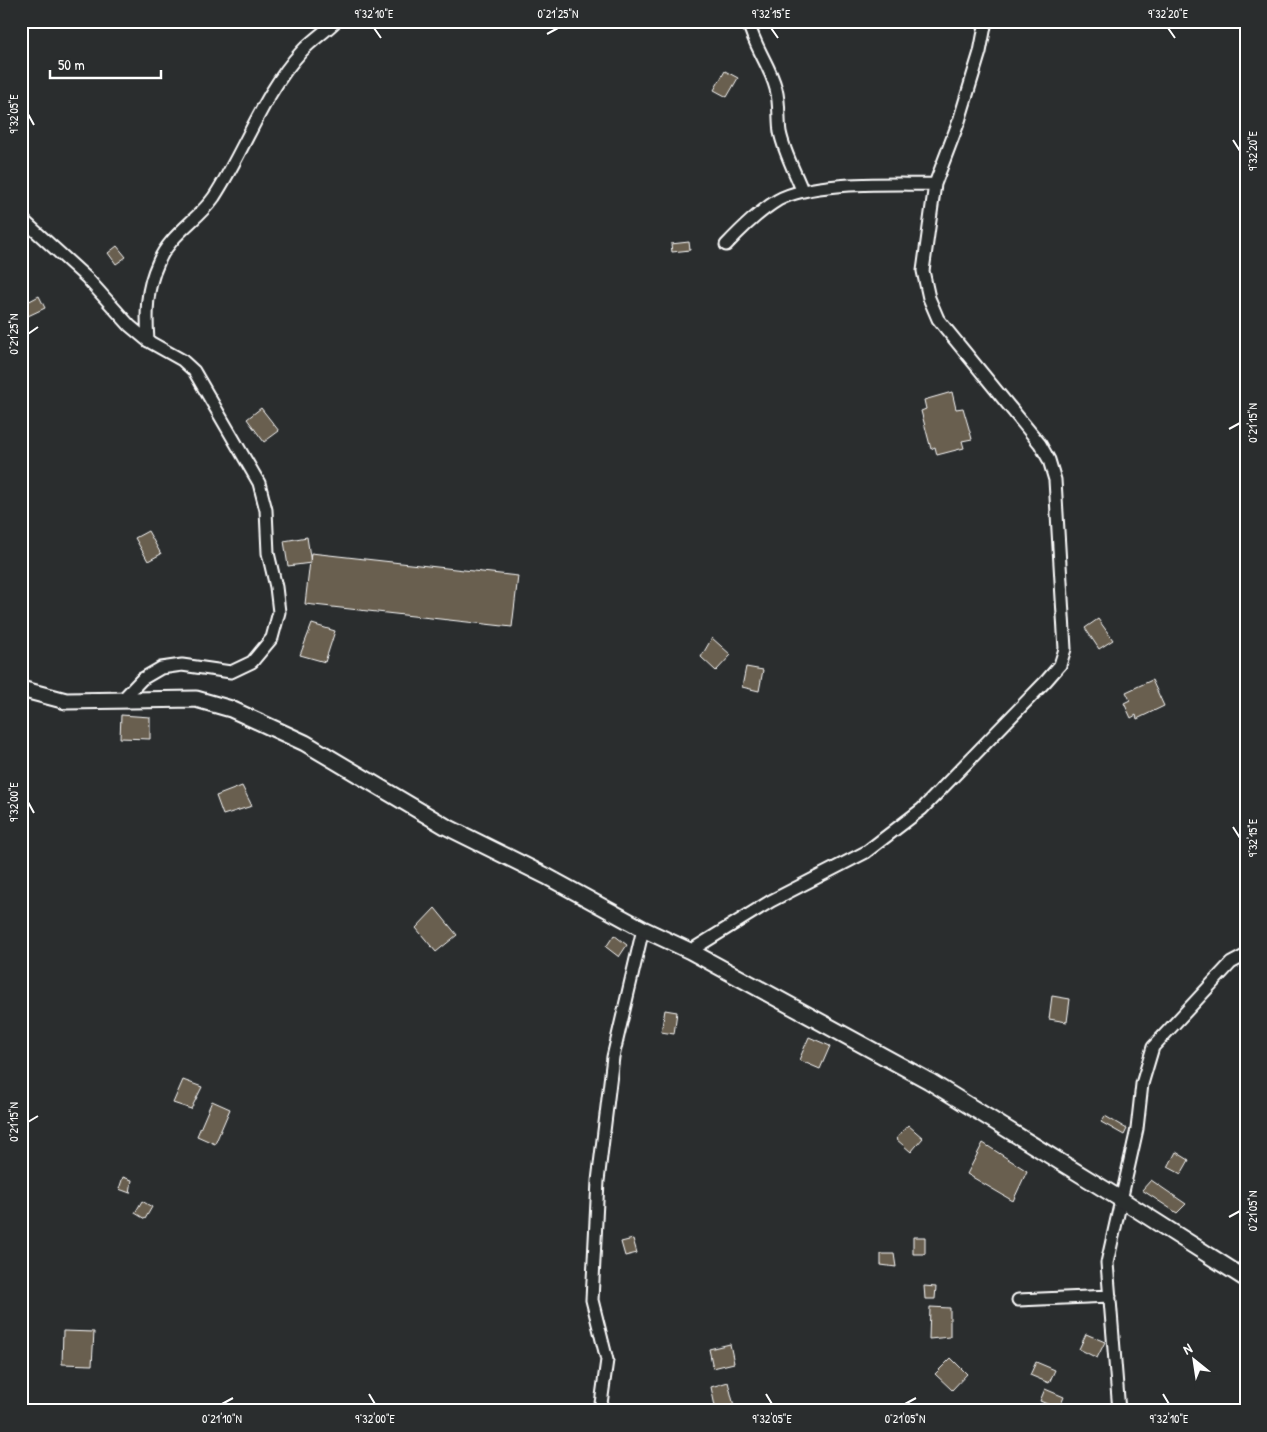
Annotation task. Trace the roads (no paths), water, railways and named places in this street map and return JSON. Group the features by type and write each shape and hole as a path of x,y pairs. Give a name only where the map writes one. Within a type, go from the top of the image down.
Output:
{"street":[{"path":"148,340 146,311 148,288 158,261 178,232 212,199 282,78 301,52 336,21"},
{"path":"748,21 753,41 766,63 776,88 780,106 780,132 802,190"},
{"path":"690,951 772,901 866,852 903,826 922,809 1060,665 1065,649 1055,480 1049,460 1040,444 938,318 929,298 923,271 935,184 961,113 980,52 986,21"},
{"path":"726,245 753,217 768,207 802,190 935,184"},
{"path":"21,218 87,278 130,326 148,340 182,360 194,371 259,483 266,510 268,553 276,587 279,612 272,638 252,662 231,672 182,665 161,668 142,679 121,701"},
{"path":"21,689 66,701 196,699 231,709 305,743 445,826 546,876 643,929 690,951 929,1081 1246,1279"},
{"path":"600,1411 607,1360 592,1300 598,1181 613,1057 643,929"},
{"path":"1119,1411 1107,1263 1137,1129 1142,1084 1153,1048 1231,963 1246,955"},
{"path":"1018,1300 1110,1296"}]}
